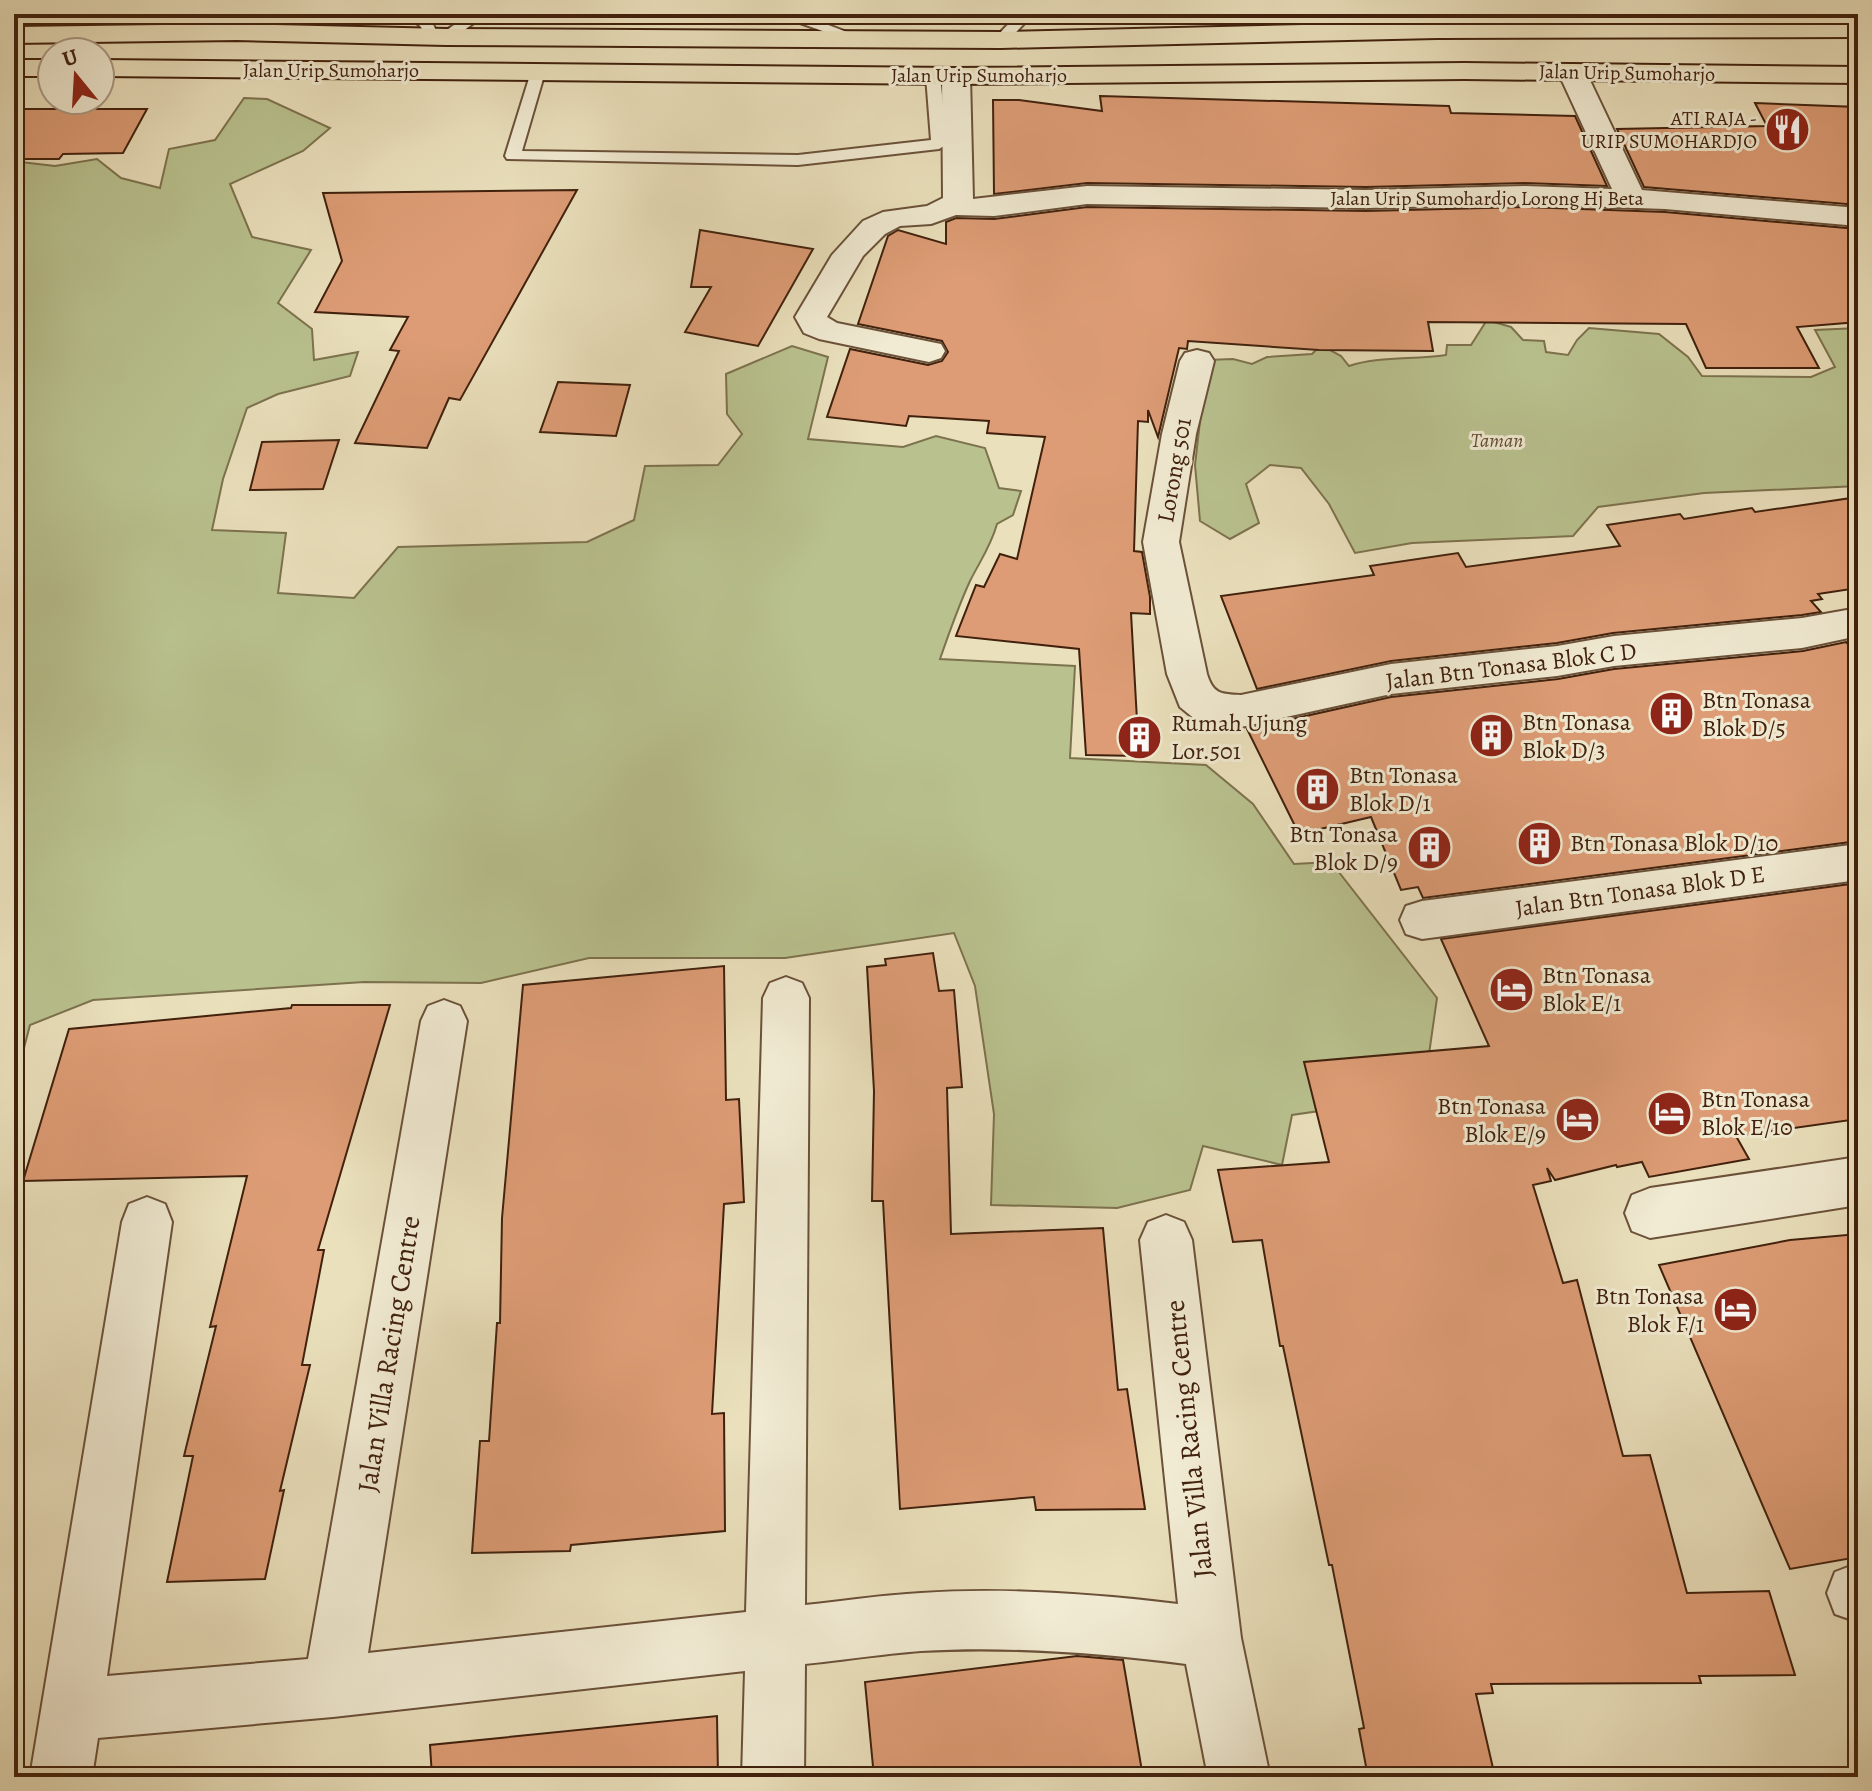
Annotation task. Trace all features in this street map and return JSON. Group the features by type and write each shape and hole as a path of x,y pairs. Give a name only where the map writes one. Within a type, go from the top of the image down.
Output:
{"highway":[{"name":"Jalan Urip Sumoharjo","path":"14,35 242,23 438,37 810,29 861,40 1001,40 1496,29 1858,29"},
{"path":"14,68 36,68"},
{"name":"Jalan Urip Sumoharjo","path":"116,68 944,76 1572,72 1858,75"}],"street":[{"path":"1572,72 1631,199"},
{"path":"929,351 830,332 815,326 811,317 851,249 865,233 889,219 908,214 935,214 947,205 959,203 944,76"},
{"name":"Jalan Urip Sumohardjo Lorong Hj Beta","path":"959,203 965,208 981,208 1087,195 1366,199 1525,195 1631,199 1858,217"},
{"name":"Lorong 501","path":"1187,674 1161,542 1179,434 1197,361"},
{"name":"Jalan Btn Tonasa Blok C D","path":"1187,674 1194,696 1210,709 1241,711 1391,679 1557,661 1614,651 1802,633 1858,622"},
{"name":"Jalan Btn Tonasa Blok D E","path":"1422,920 1858,862"},
{"path":"773,1777 786,998"},
{"name":"Jalan Villa Racing Centre","path":"333,1687 444,1021"},
{"path":"1650,1213 1858,1181"},
{"path":"61,1777 147,1222"},
{"name":"Jalan Villa Racing Centre","path":"1166,1240 1211,1638 1239,1777"},
{"path":"69,1710 333,1687 922,1622 1015,1620 1147,1629 1211,1638"}],"lane":[{"path":"414,14 438,37 479,14"},
{"path":"782,14 810,29 836,16"},
{"path":"1001,40 1026,14"},
{"path":"538,72 513,156 798,160 939,144 944,76"}],"green space":[{"path":"244,98 267,99 330,128 303,151 230,184 252,237 311,250 278,303 312,329 314,360 358,352 350,376 278,394 247,408 223,479 212,530 286,533 278,593 354,598 398,547 587,542 634,520 645,466 718,465 742,434 727,414 726,374 792,346 828,357 808,439 903,447 936,436 985,448 999,488 1021,491 1013,515 997,524 970,581 940,659 1075,666 1070,758 1206,765 1253,804 1294,864 1331,862 1437,998 1423,1096 1292,1115 1282,1165 1203,1146 1190,1190 1117,1208 991,1205 994,1114 975,986 954,933 785,958 589,958 481,983 364,982 93,1000 30,1025 14,1086 14,169 21,162 55,166 97,159 121,178 160,188 169,149 215,140"},
{"name":"Taman","path":"1487,320 1511,327 1523,340 1544,341 1546,352 1568,355 1589,328 1659,334 1688,357 1702,376 1811,377 1835,367 1815,330 1858,328 1858,486 1704,493 1598,507 1573,536 1412,543 1355,553 1329,504 1301,468 1270,465 1246,484 1259,523 1230,539 1200,521 1195,465 1207,360 1233,359 1252,364 1267,357 1312,354 1321,345 1341,356 1349,366 1446,355 1447,345 1471,345"}],"building":[{"path":"1100,96 1449,106 1451,113 1575,116 1607,186 1525,183 1366,187 1087,183 994,194 993,100 1019,100 1102,111"},
{"path":"1755,103 1858,107 1858,205 1644,187 1617,129 1767,126"},
{"path":"14,109 36,109 36,116 116,116 116,109 147,109 123,153 63,154 59,159 14,159"},
{"path":"577,190 460,400 449,398 427,448 355,443 399,351 390,350 408,317 315,312 342,261 323,193"},
{"path":"1087,207 1366,211 1525,207 1665,212 1858,229 1858,322 1797,327 1819,368 1706,368 1686,324 1428,322 1433,351 1319,350 1188,341 1187,349 1179,348 1158,437 1148,410 1148,422 1138,421 1134,551 1142,552 1150,597 1150,614 1131,613 1139,756 1086,755 1079,649 956,636 976,585 984,587 1000,554 1017,559 1045,437 987,433 989,421 909,416 906,426 827,417 850,349 928,365 942,361 948,352 942,341 858,324 888,236 898,230 946,244 946,222 956,218 994,219"},
{"path":"700,230 813,249 758,346 685,332 711,287 691,287"},
{"path":"558,382 630,385 616,436 540,432"},
{"path":"339,440 323,489 250,490 262,442"},
{"path":"1858,497 1858,588 1818,594 1822,599 1811,601 1821,612 1802,615 1613,633 1557,643 1391,661 1257,689 1221,596 1374,575 1370,566 1458,553 1466,567 1620,546 1607,525 1680,514 1684,519 1752,508 1755,512"},
{"path":"1846,642 1858,655 1858,841 1423,898 1418,887 1401,890 1371,817 1299,834 1247,729 1391,697 1558,679 1614,669 1803,651"},
{"path":"1858,883 1858,1119 1736,1136 1749,1159 1649,1177 1642,1162 1555,1180 1547,1168 1551,1181 1533,1185 1563,1283 1577,1280 1623,1456 1650,1455 1687,1593 1769,1591 1795,1675 1699,1676 1701,1683 1491,1684 1493,1693 1476,1694 1495,1777 1368,1777 1359,1729 1364,1728 1332,1565 1329,1565 1283,1346 1280,1346 1262,1240 1233,1242 1218,1170 1329,1162 1304,1062 1489,1046 1441,939"},
{"path":"933,953 939,991 954,990 962,1087 947,1088 951,1234 1103,1228 1118,1390 1127,1389 1145,1509 1036,1510 1034,1497 900,1509 883,1201 872,1201 874,1091 867,967 886,965 885,959"},
{"path":"724,966 726,1100 739,1099 744,1202 724,1204 712,1414 724,1413 725,1531 571,1545 570,1551 472,1553 480,1441 489,1441 497,1323 500,1323 502,1218 523,985"},
{"path":"292,1005 390,1005 318,1250 324,1250 302,1365 310,1365 280,1491 284,1490 265,1579 167,1582 193,1456 184,1456 216,1326 210,1327 247,1176 23,1181 69,1029 291,1008"},
{"path":"1858,1234 1858,1557 1790,1569 1659,1265 1790,1240"},
{"path":"1077,1656 1123,1660 1143,1777 874,1777 865,1682"},
{"path":"717,1716 718,1777 432,1777 430,1745"}],"place":[{"name":"ATI RAJA - URIP SUMOHARDJO","path":"1788,129"},
{"name":"Btn Tonasa Blok D/5","path":"1671,714"},
{"name":"Btn Tonasa Blok D/3","path":"1491,736"},
{"name":"Rumah Ujung Lor.501","path":"1140,737"},
{"name":"Btn Tonasa Blok D/1","path":"1318,789"},
{"name":"Btn Tonasa Blok D/10","path":"1539,843"},
{"name":"Btn Tonasa Blok D/9","path":"1429,848"},
{"name":"Btn Tonasa Blok E/1","path":"1511,989"},
{"name":"Btn Tonasa Blok E/10","path":"1670,1113"},
{"name":"Btn Tonasa Blok E/9","path":"1577,1120"},
{"name":"Btn Tonasa Blok F/1","path":"1735,1310"}]}
